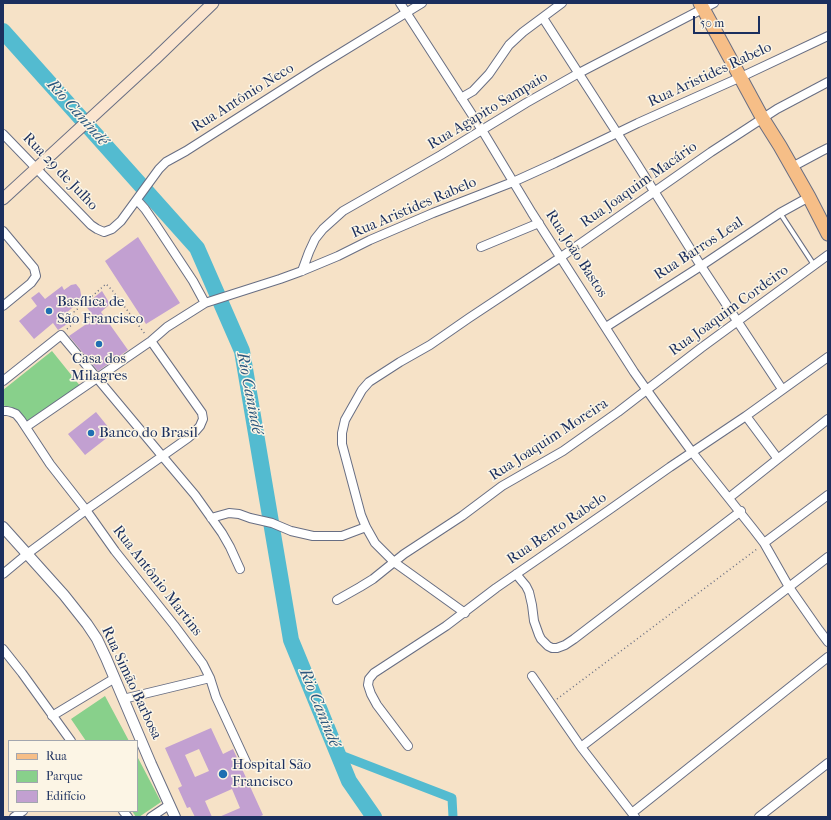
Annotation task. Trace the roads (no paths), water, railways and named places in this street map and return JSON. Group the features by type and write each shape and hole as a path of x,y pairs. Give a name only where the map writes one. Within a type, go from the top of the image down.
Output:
{"main road":[{"path":"3,199 155,59 212,3"},
{"path":"706,5 763,119 809,197 828,234"}],"street":[{"name":"Rua João Bastos","path":"400,3 482,130 560,257 646,390 692,452 741,511 764,544 789,587 828,642"},
{"name":"Rua Antônio Neco","path":"97,229 104,232 112,229 121,221 161,166 166,162 186,151 309,72 422,3"},
{"path":"461,98 473,91 489,74 509,45 523,32 562,3"},
{"name":"Rua Agapito Sampaio","path":"302,271 315,240 323,229 343,211 441,155 526,103 706,5"},
{"path":"543,18 701,266 782,389"},
{"name":"Rua Aristides Rabelo","path":"26,427 151,341 167,327 205,303 302,271 433,213 513,182 828,36"},
{"name":"Rua Joaquim Macário","path":"366,527 361,515 342,444 342,433 345,420 362,390 369,382 430,345 711,152 777,109 828,82"},
{"name":"Rua 29 de Julho","path":"3,134 97,229"},
{"path":"792,167 828,148"},
{"name":"Rua Barros Leal","path":"606,327 780,213 809,197"},
{"path":"139,198 189,275 205,303"},
{"path":"481,247 539,223"},
{"path":"3,231 34,268 36,276 31,283 3,306"},
{"name":"Rua Joaquim Cordeiro","path":"646,390 737,321 828,255"},
{"path":"3,381 61,335 195,494 230,547 240,569"},
{"path":"3,574 86,510 163,457 194,433 200,426 203,418 202,413 151,341"},
{"name":"Rua Bento Rabelo","path":"408,746 377,705 371,694 368,685 369,679 374,673 465,613 496,588 746,416 828,357"},
{"name":"Rua Joaquim Moreira","path":"337,600 373,579 404,554 462,516 502,486 563,451 646,390"},
{"name":"Rua Antônio Martins","path":"3,411 16,414 50,464 86,510 115,551 203,664 210,678 216,697 247,764"},
{"path":"746,416 778,459"},
{"path":"730,498 828,419"},
{"path":"764,544 828,495"},
{"path":"516,574 529,592 538,635 548,646 557,648 574,639 741,511"},
{"path":"211,518 229,513 239,514 272,523 291,531 314,536 342,536 366,527 375,543 394,562 465,613"},
{"name":"Rua Simão Barbosa","path":"3,527 64,595 97,639 175,817"},
{"path":"581,747 828,556"},
{"path":"3,649 70,740"},
{"path":"532,676 581,747 634,815 828,657"},
{"path":"52,716 115,678"},
{"path":"123,699 210,678"},
{"path":"759,817 828,763"},
{"path":"151,817 169,805"}],"lane":[{"path":"780,213 814,266"}],"waterway":[{"name":"Rio Canindé","path":"3,31 197,248 242,351 291,640 349,781 374,817"},
{"path":"338,754 452,798 453,817"}],"place":[{"name":"Basílica de São Francisco","path":"49,311"},
{"name":"Casa dos Milagres","path":"99,344"},
{"name":"Banco do Brasil","path":"91,433"},
{"name":"Hospital São Francisco","path":"223,774"}]}
